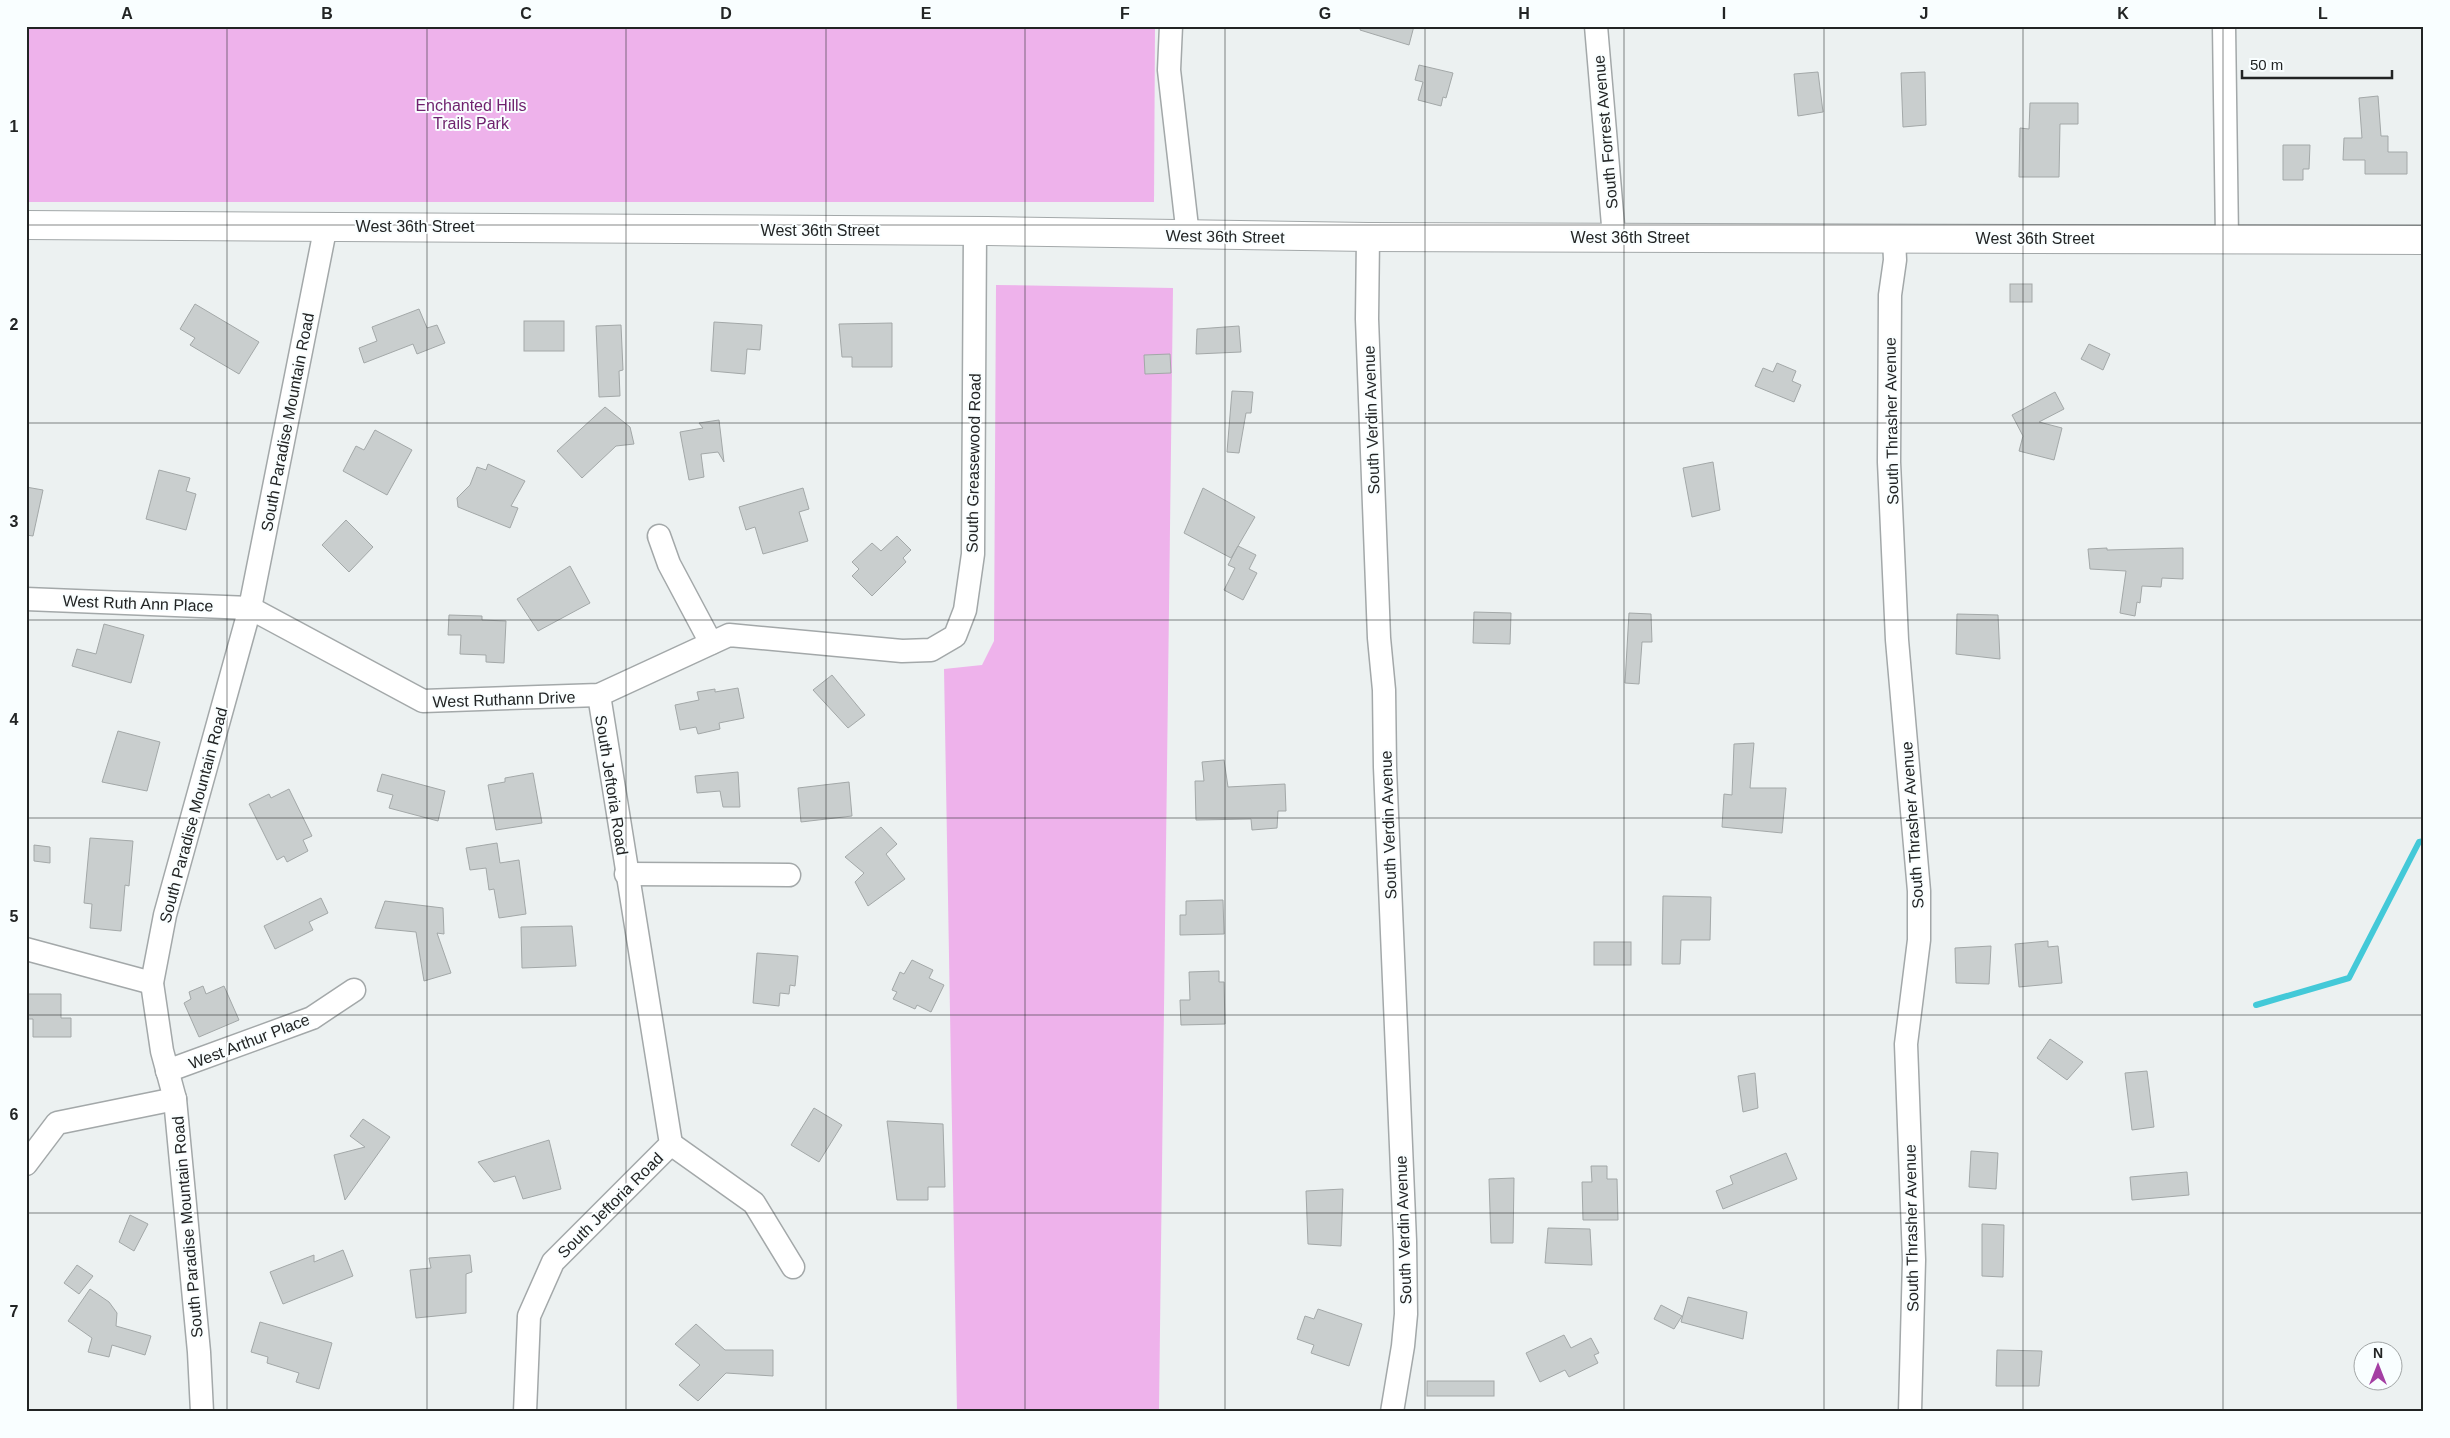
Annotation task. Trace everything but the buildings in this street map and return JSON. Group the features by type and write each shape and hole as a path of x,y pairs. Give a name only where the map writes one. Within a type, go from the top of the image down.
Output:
{"street":[{"path":"1171,26 1169,70 1188,236"},
{"name":"South Forrest Avenue","path":"1596,26 1614,237"},
{"path":"2224,26 2227,239"},
{"name":"West 36th Street","path":"26,225 326,225 975,231 1188,236 2424,240"},
{"name":"South Paradise Mountain Road","path":"202,1412 199,1352 175,1099 167,1071 152,983 165,915 250,608 326,225"},
{"name":"South Greasewood Road","path":"902,651 931,650 955,636 965,610 973,554 975,231"},
{"name":"South Verdin Avenue","path":"1368,237 1369,367 1379,638 1384,690 1385,767 1405,1241 1406,1314 1403,1346 1392,1412"},
{"name":"South Thrasher Avenue","path":"1894,238 1895,260 1890,295 1889,462 1897,640 1919,891 1919,940 1906,1044 1914,1260 1910,1412"},
{"path":"659,536 670,564 711,643"},
{"name":"West Ruth Ann Place","path":"26,599 250,608"},
{"name":"West Ruthann Drive","path":"250,608 423,702 599,695 729,635 902,651"},
{"name":"South Jeftoria Road","path":"599,695 626,874 671,1144 754,1204 793,1267"},
{"name":"South Jeftoria Road","path":"626,874 788,875"},
{"path":"26,949 152,983"},
{"name":"West Arthur Place","path":"167,1071 312,1018 354,990"},
{"path":"26,1164 57,1123 175,1099"},
{"name":"South Jeftoria Road","path":"524,1412 529,1316 553,1262 671,1144"}],"green space":[{"name":"Enchanted Hills Trails Park","path":"26,26 1155,26 1154,202 26,202"},
{"path":"996,285 1173,288 1159,1409 1138,1409 1137,1412 957,1412 944,669 982,665 994,641"}],"waterway":[{"path":"2256,1005 2349,978 2419,842 2424,841"}]}
